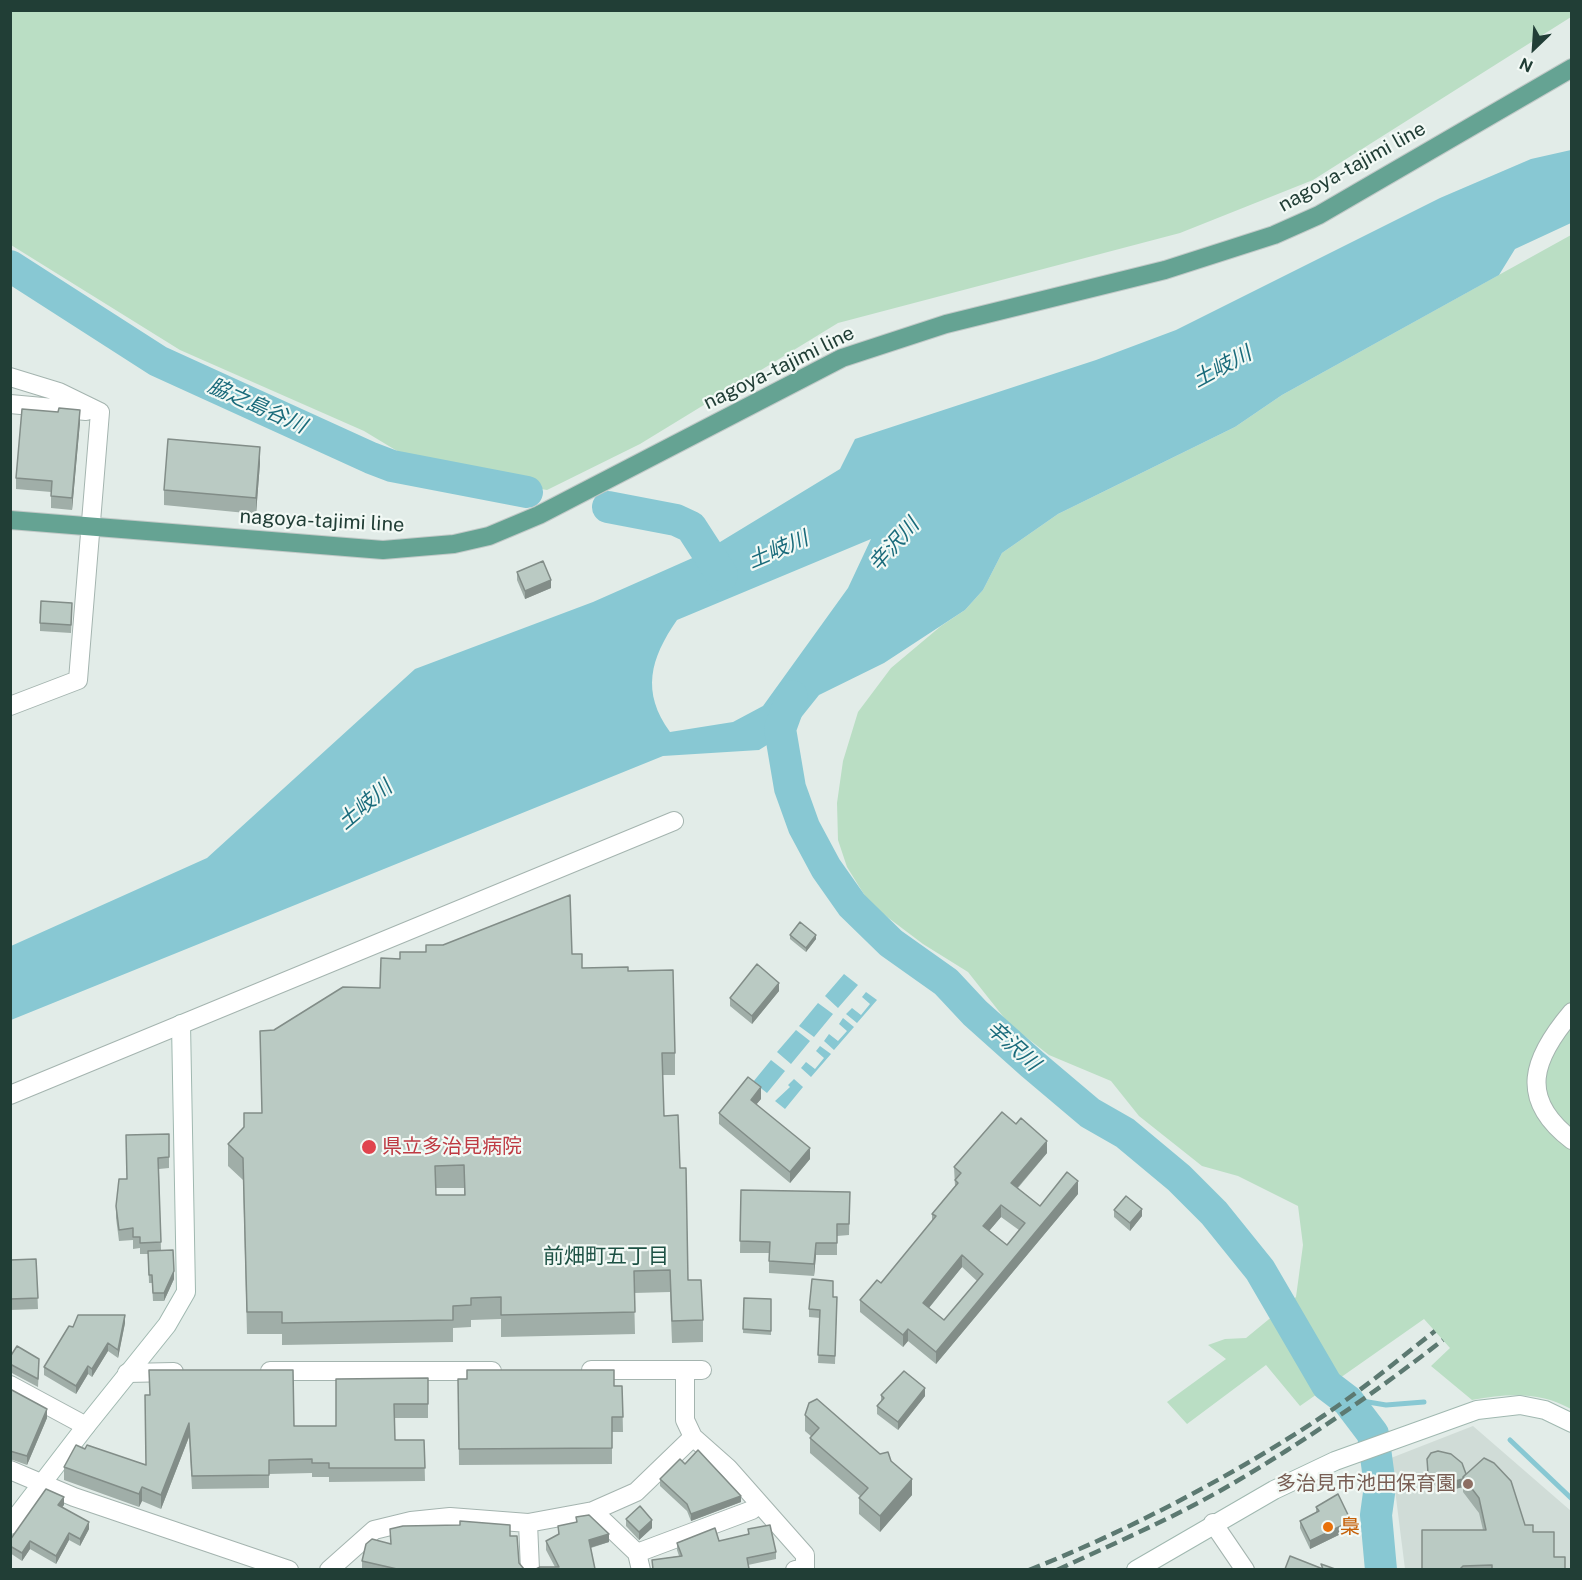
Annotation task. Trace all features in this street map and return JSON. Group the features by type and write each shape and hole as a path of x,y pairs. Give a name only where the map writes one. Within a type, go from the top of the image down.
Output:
{"main road":[{"name":"nagoya-tajimi line","path":"10,520 383,550 429,548 489,536 539,515 842,358 946,324 1165,270 1274,235 1319,215 1572,68"}],"street":[{"path":"10,377 59,392 100,412"},
{"path":"10,404 100,412"},
{"path":"10,706 78,680 100,412"},
{"path":"10,1095 674,822"},
{"path":"1572,1012 1551,1037 1540,1059 1535,1083 1538,1103 1549,1119 1572,1140"},
{"path":"10,1525 167,1325 186,1292 181,1024"},
{"path":"577,1371 693,1370 685,1420 693,1437 728,1468 805,1555 805,1568 795,1569"},
{"path":"249,1371 506,1371"},
{"path":"128,1373 194,1372"},
{"path":"10,1385 86,1426"},
{"path":"1136,1569 1213,1523 1335,1461 1477,1410 1520,1405 1545,1410 1572,1423"},
{"path":"329,1569 374,1530 411,1521 450,1517 528,1523 593,1510 636,1492 693,1437"},
{"path":"10,1470 42,1484 289,1569"},
{"path":"593,1510 639,1561 752,1510 759,1503"},
{"path":"528,1523 530,1569"},
{"path":"1213,1523 1246,1569"}],"shaded area":[{"name":"多治見市池田保育園","path":"1473,1426 1571,1511 1571,1569 1405,1569 1391,1458"}],"green space":[{"path":"1571,10 1571,17 1313,180 1180,233 838,323 640,444 547,490 427,469 364,431 180,350 11,245 11,11"},
{"path":"1571,235 1571,1409 1547,1399 1535,1397 1510,1395 1472,1400 1431,1366 1450,1348 1424,1319 1300,1406 1266,1365 1187,1424 1167,1402 1226,1359 1208,1345 1225,1339 1246,1338 1296,1297 1303,1245 1298,1206 1238,1176 1202,1166 1139,1116 1111,1081 1049,1055 1009,1024 968,972 923,944 870,904 847,867 838,840 837,803 843,761 858,712 891,668 941,626 965,610 983,590 1002,553 1058,514 1235,427 1282,395"}],"water":[{"name":"土岐川","path":"1571,150 1571,223 1515,249 1499,275 1282,395 1235,427 1058,514 1002,553 983,590 965,610 884,663 819,695 791,730 759,750 663,756 11,1020 11,946 207,858 415,669 593,602 697,556 840,469 855,439 1096,360 1176,330 1440,198 1531,159","holes":["871,539 848,588 763,706 733,722 670,732 655,703 652,689 655,662 660,648 677,620"]},
{"path":"844,974 858,985 838,1008 825,996"},
{"path":"866,992 877,1000 857,1023 846,1014 852,1008 861,1015 870,1004 862,997"},
{"path":"818,1003 833,1014 814,1037 799,1026"},
{"path":"843,1018 854,1027 834,1050 824,1041 829,1034 838,1041 847,1031 839,1024"},
{"path":"796,1030 810,1041 791,1064 777,1052"},
{"path":"820,1046 831,1054 811,1077 801,1068 806,1062 815,1069 824,1058 816,1051"},
{"path":"771,1060 785,1071 767,1093 753,1082"},
{"path":"794,1079 803,1087 785,1109 775,1101 790,1087 788,1085"}],"building":[{"path":"59,408 80,410 72,498 51,496 52,481 16,478 22,409 58,412"},
{"path":"168,439 260,447 256,498 164,490"},
{"path":"543,561 551,580 525,591 517,572"},
{"path":"41,601 72,603 71,625 40,623"},
{"path":"570,895 572,954 582,954 582,968 628,967 628,971 673,970 675,1053 662,1053 664,1116 678,1115 680,1168 686,1168 688,1280 701,1280 703,1320 672,1321 670,1270 634,1271 635,1312 501,1315 501,1297 471,1298 471,1305 453,1306 453,1320 282,1323 282,1312 247,1312 243,1158 228,1144 244,1127 244,1113 262,1113 260,1031 274,1030 343,987 380,988 381,958 400,959 400,952 426,952 426,945 443,945","holes":["464,1165 465,1195 436,1195 435,1166"]},
{"path":"800,922 816,935 806,948 790,935"},
{"path":"757,964 779,983 752,1016 730,998"},
{"path":"748,1077 761,1087 751,1100 810,1148 790,1172 719,1113"},
{"path":"1002,1112 1016,1124 1021,1118 1047,1141 1011,1183 1040,1206 1067,1172 1078,1181 936,1352 908,1329 903,1335 860,1300 877,1280 881,1283 936,1216 932,1214 958,1183 955,1180 961,1173 954,1167","holes":["1001,1205 1025,1223 1007,1245 983,1226","962,1255 983,1274 944,1320 923,1303"]},
{"path":"169,1134 169,1157 158,1158 161,1242 140,1243 140,1237 133,1237 133,1228 119,1230 116,1206 119,1179 127,1179 126,1135"},
{"path":"741,1190 850,1192 849,1224 837,1224 837,1243 816,1243 814,1264 769,1261 770,1242 740,1241"},
{"path":"1126,1196 1142,1209 1130,1223 1114,1210"},
{"path":"173,1250 174,1271 164,1293 153,1293 152,1275 149,1275 148,1251"},
{"path":"36,1259 38,1298 10,1299 10,1260"},
{"path":"812,1279 833,1281 833,1297 837,1297 835,1356 818,1355 820,1310 809,1309"},
{"path":"744,1298 771,1299 771,1331 743,1329"},
{"path":"78,1315 125,1315 118,1350 108,1343 92,1369 88,1366 76,1386 44,1367 69,1326 73,1327"},
{"path":"17,1346 39,1359 38,1379 10,1364 10,1357"},
{"path":"149,1370 293,1370 294,1426 336,1426 336,1379 428,1378 428,1404 394,1404 395,1440 424,1440 425,1468 329,1468 329,1463 312,1463 312,1459 269,1460 269,1475 192,1476 189,1423 161,1495 142,1487 139,1494 64,1467 76,1445 85,1449 87,1445 146,1465 145,1395 150,1395"},
{"path":"467,1370 614,1370 614,1386 622,1386 623,1417 612,1417 612,1448 459,1449 458,1379 467,1379"},
{"path":"904,1371 925,1388 898,1422 877,1406 884,1398 881,1395"},
{"path":"10,1389 47,1409 27,1456 10,1451"},
{"path":"817,1399 880,1454 888,1452 891,1461 912,1479 880,1516 859,1498 868,1488 810,1438 819,1428 805,1415 809,1403"},
{"path":"698,1450 741,1496 691,1514 687,1504 660,1479 680,1459 685,1464"},
{"path":"1438,1451 1451,1454 1462,1463 1466,1474 1463,1479 1451,1482 1437,1479 1428,1473 1427,1459 1431,1453"},
{"path":"1484,1458 1494,1463 1511,1481 1525,1525 1533,1525 1533,1532 1554,1532 1554,1557 1565,1557 1565,1569 1492,1569 1492,1565 1463,1566 1460,1569 1422,1569 1422,1530 1486,1530 1479,1498 1463,1477"},
{"path":"46,1489 64,1497 58,1505 89,1522 80,1539 69,1533 56,1556 30,1541 22,1553 10,1546 10,1540"},
{"path":"1338,1494 1351,1521 1310,1541 1300,1521 1319,1511 1316,1507"},
{"path":"640,1506 652,1520 639,1532 626,1519"},
{"path":"589,1515 609,1534 589,1540 595,1569 536,1569 559,1567 546,1541 559,1534 558,1526 577,1522 576,1517"},
{"path":"460,1521 510,1525 510,1536 517,1536 519,1563 524,1569 397,1569 362,1561 366,1544 372,1539 391,1544 390,1529 403,1526 460,1525"},
{"path":"770,1525 776,1552 747,1558 749,1569 653,1569 652,1560 682,1556 677,1543 715,1528 719,1541 749,1534 748,1529"},
{"path":"1290,1556 1323,1569 1285,1569"},
{"path":"1321,1564 1335,1569 1323,1569"}],"waterway":[{"name":"脇之島谷川","path":"10,266 158,361 371,458 392,466 527,492"},
{"name":"脇之島谷川","path":"608,507 676,520 691,527 722,575"},
{"name":"辛沢川","path":"792,696 780,729 790,788 804,827 826,868 852,905 891,943 946,982 975,1013 1032,1064 1090,1113 1125,1133 1179,1178 1214,1213 1260,1270 1327,1385 1348,1401 1373,1434 1380,1486 1376,1515 1381,1570"},
{"path":"1348,1401 1356,1400 1386,1405 1424,1402"},
{"path":"1510,1440 1572,1499"}],"railway":[{"path":"1029,1570 1142,1520 1254,1459 1337,1406 1435,1331"},
{"path":"1057,1570 1142,1531 1225,1488 1336,1418 1443,1340"}],"place":[{"name":"県立多治見病院","path":"369,1147"},
{"name":"多治見市池田保育園","path":"1468,1484"},
{"name":"梟","path":"1328,1527"}],"district":[{"name":"前畑町五丁目","path":"606,1257"}]}
